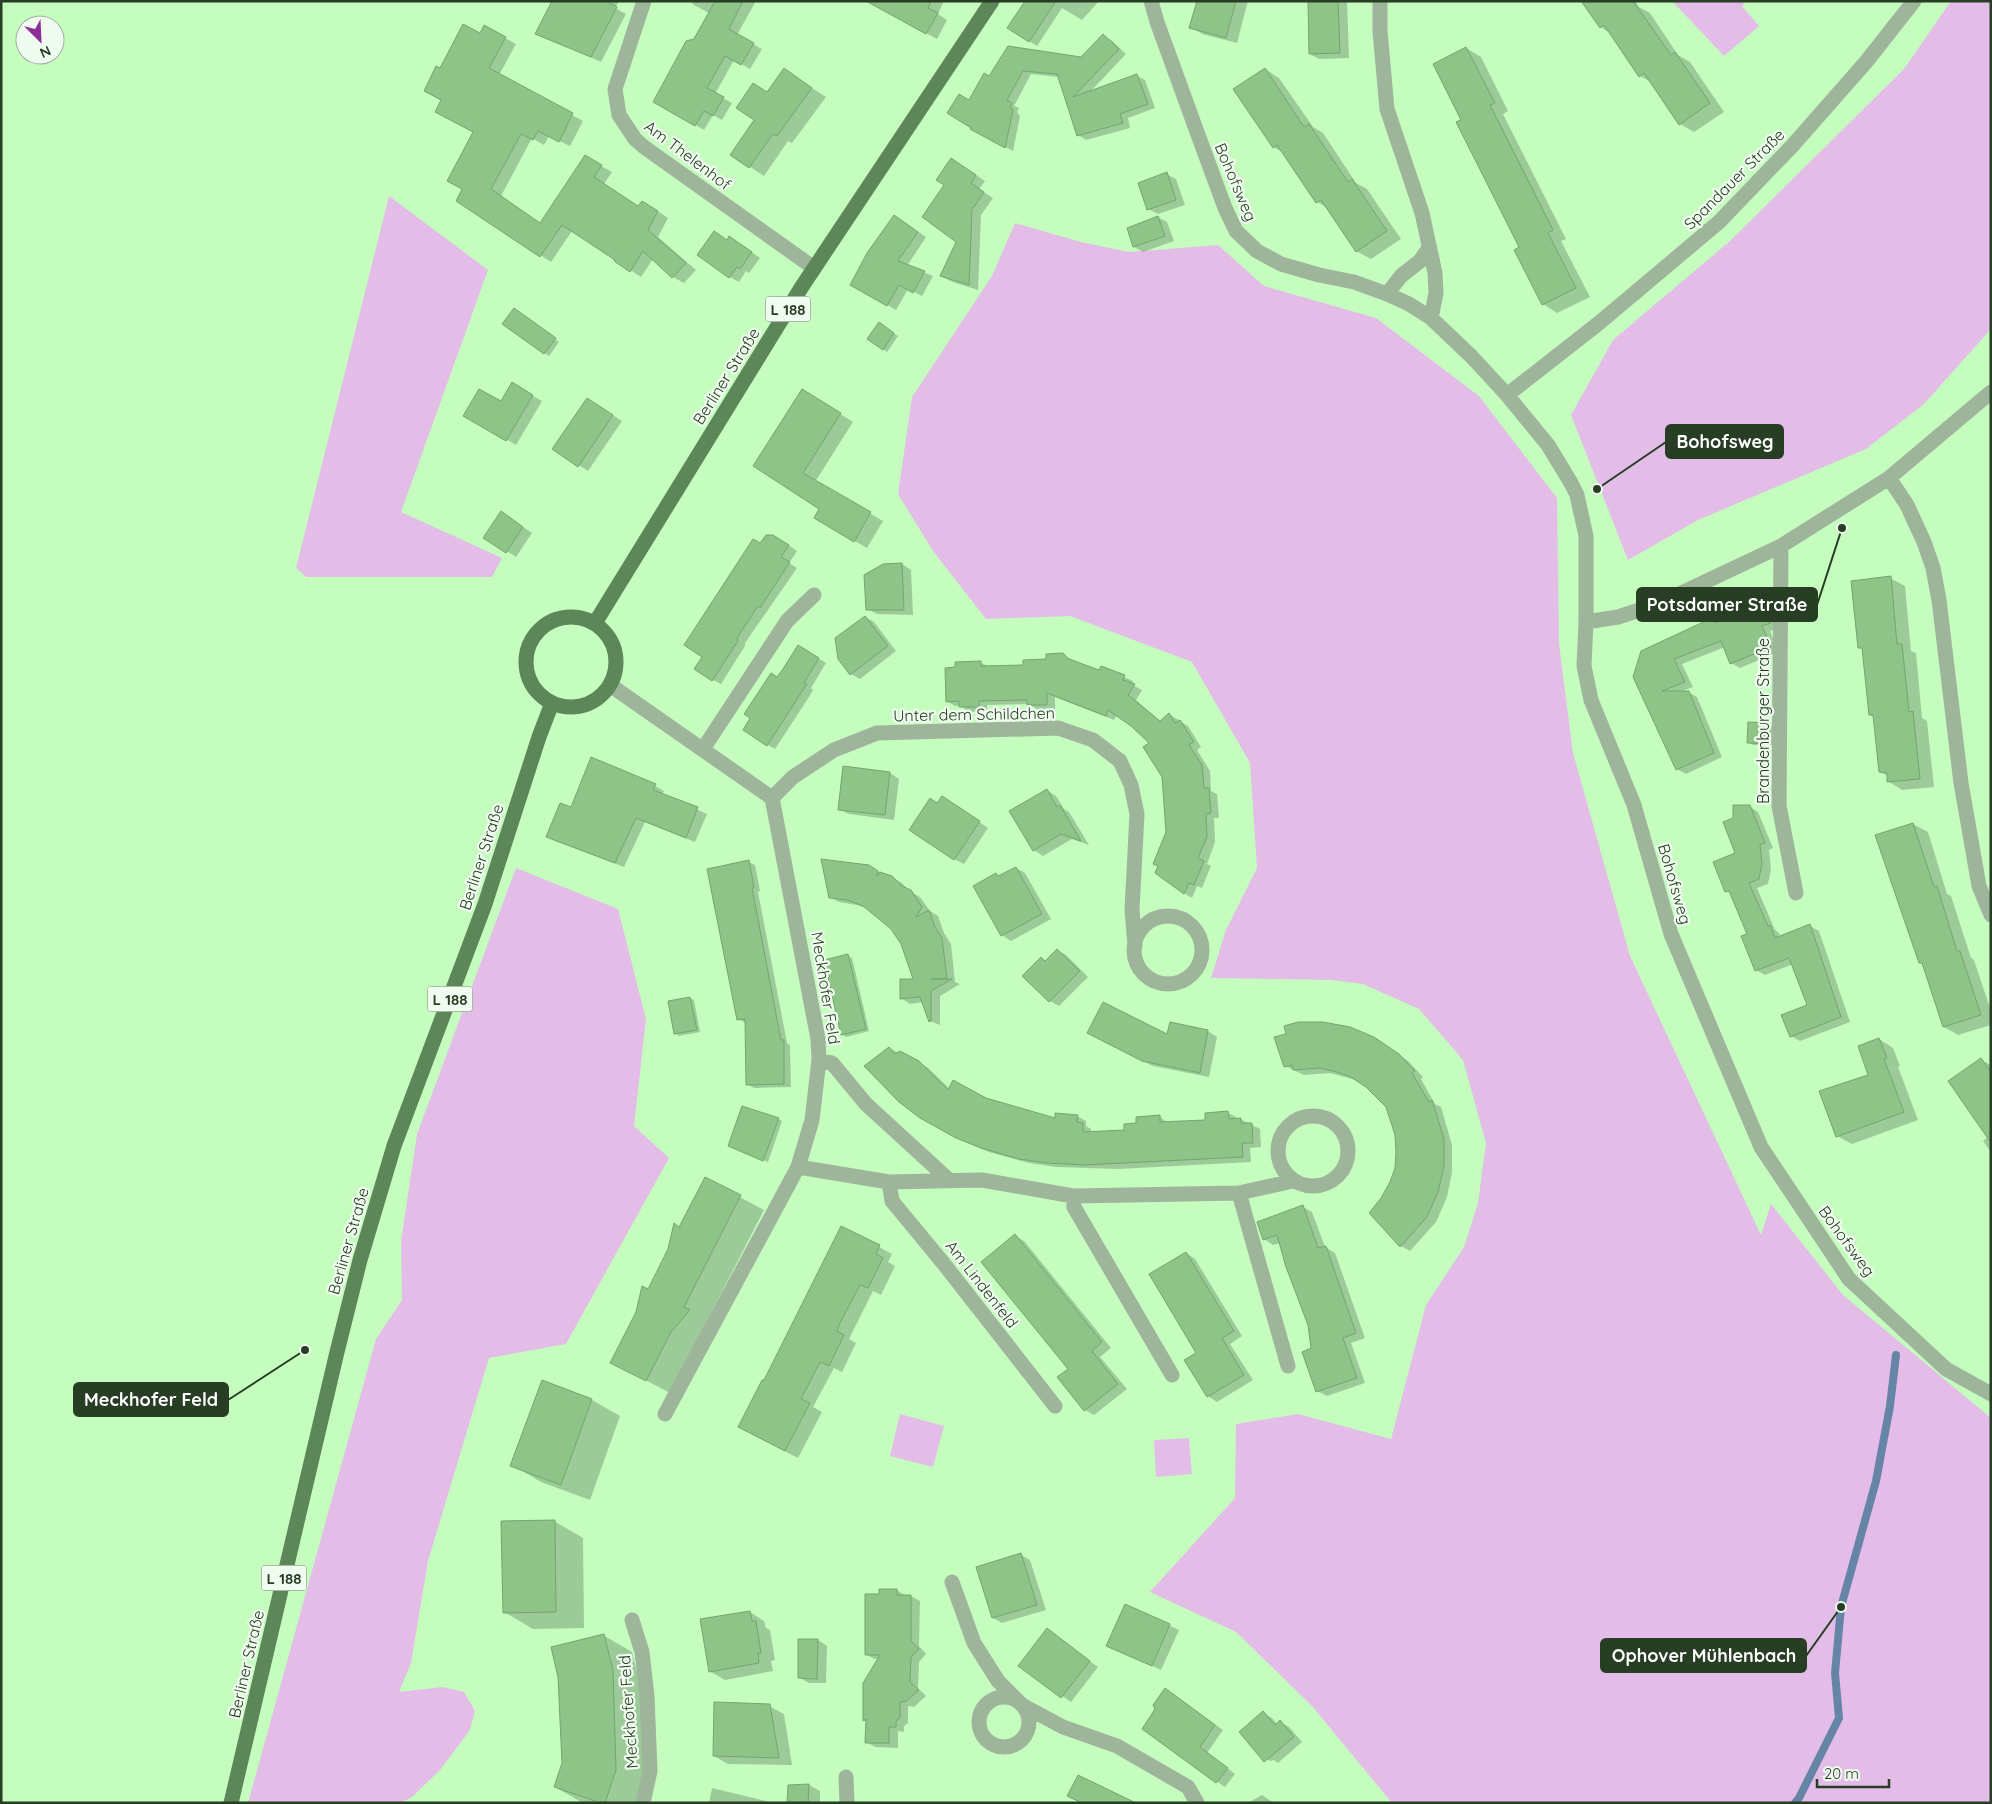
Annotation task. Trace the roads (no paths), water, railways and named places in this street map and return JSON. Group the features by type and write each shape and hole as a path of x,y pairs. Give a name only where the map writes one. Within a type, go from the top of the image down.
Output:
{"main road":[{"name":"Berliner Straße","path":"595,623 814,268 992,1"},
{"path":"574,617 595,623 611,642 616,656 615,671 610,685 602,696 591,703 578,707 564,707 538,695 529,682 525,666 526,651 533,637 544,625 559,619 574,617"},
{"name":"Berliner Straße","path":"231,1803 344,1320 360,1260 394,1146 485,904 539,737 552,703"}],"street":[{"name":"Am Thelenhof","path":"644,1 615,89 620,115 627,129 635,140 644,147 814,268"},
{"name":"Bohofsweg","path":"1151,1 1196,132 1225,208 1236,231 1257,251 1281,264 1319,275 1354,282 1409,304 1431,318 1508,395 1548,445 1577,496 1586,536 1584,666 1591,700 1634,805 1671,934 1761,1147 1849,1278 1946,1369 1991,1394"},
{"path":"1380,1 1380,31 1387,109 1422,213 1435,273 1436,293 1431,318"},
{"name":"Spandauer Straße","path":"1508,395 1599,323 1719,222 1793,146 1854,76 1914,1"},
{"path":"1387,294 1401,276 1420,260 1429,248"},
{"path":"1586,622 1618,617 1658,604 1781,546 1888,478 1991,392"},
{"path":"1888,478 1907,506 1924,542 1933,568 1939,600 1961,784 1979,886 1991,915"},
{"name":"Brandenburger Straße","path":"1781,546 1779,806 1796,893"},
{"path":"703,749 786,621 814,595"},
{"path":"610,685 772,798"},
{"name":"Unter dem Schildchen","path":"772,798 793,777 834,750 876,733 1058,728 1092,740 1120,761 1132,785 1137,814 1132,910 1135,956 1139,966 1145,975 1154,981 1165,984 1176,983 1186,979 1194,972 1200,962 1202,952 1201,940 1196,930 1188,922 1177,917 1166,916 1154,919 1145,925 1138,934 1135,946"},
{"name":"Meckhofer Feld","path":"665,1414 798,1167 812,1120 819,1060 818,1039 772,798"},
{"path":"819,1060 832,1063 866,1104 949,1180"},
{"path":"798,1167 889,1182 982,1180 1073,1196 1239,1193 1293,1181 1304,1186 1316,1187 1327,1184 1337,1177 1344,1168 1348,1157 1348,1146 1344,1135 1337,1126 1327,1119 1316,1116 1304,1117 1294,1122 1285,1130 1279,1140 1277,1151 1279,1163 1293,1181"},
{"name":"Am Lindenfeld","path":"889,1182 892,1201 1055,1406"},
{"path":"1239,1193 1288,1366"},
{"path":"1073,1196 1074,1207 1172,1375"},
{"path":"952,1582 974,1643 998,1681 1022,1704 1063,1727 1117,1746 1188,1787 1197,1803"},
{"name":"Meckhofer Feld","path":"632,1620 642,1652 647,1696 650,1770 644,1803"},
{"path":"846,1777 847,1803"}],"waterway":[{"path":"1795,1803 1839,1718 1835,1673 1841,1607 1876,1481 1890,1406 1896,1355"}],"place":[{"name":"Bohofsweg","path":"1597,489"},
{"name":"Potsdamer Straße","path":"1842,528"},
{"name":"Meckhofer Feld","path":"305,1350"},
{"name":"Ophover Mühlenbach","path":"1841,1607"}]}
